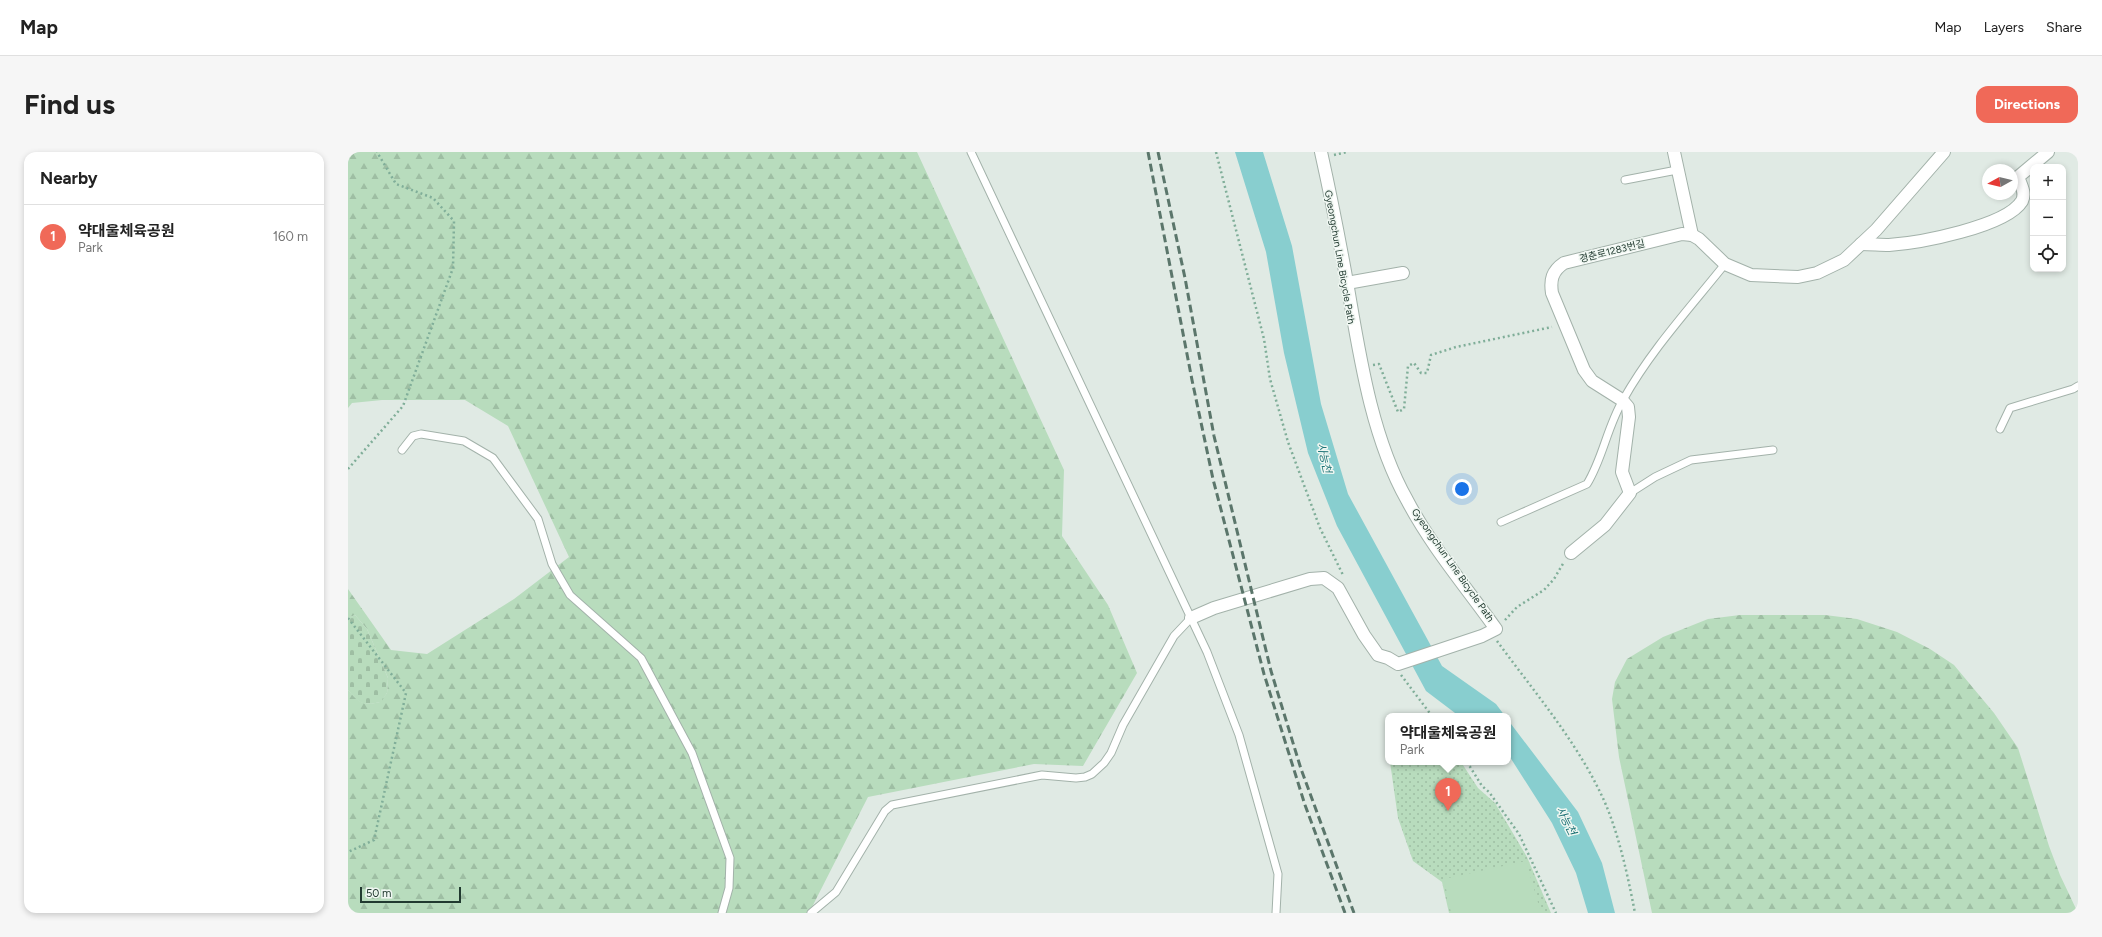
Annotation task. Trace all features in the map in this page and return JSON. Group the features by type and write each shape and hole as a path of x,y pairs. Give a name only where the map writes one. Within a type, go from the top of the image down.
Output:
{"street":[{"path":"1191,618 1214,608 1310,580 1324,578 1338,588 1364,635 1378,655 1388,658 1398,664 1489,632 1406,500 1378,429 1363,367 1321,152"},
{"path":"1674,152 1692,234 1725,264 1751,275 1798,277 1817,273 1844,260 1876,230 1944,152"},
{"path":"1862,244 1888,245 1916,242 1955,234 1992,221 2014,210 2022,200 2024,191 2018,177 2048,152"},
{"name":"경춘로1283번길","path":"1622,400 1592,381 1584,370 1552,293 1550,283 1552,275 1558,267 1564,263 1675,236 1692,234"},
{"path":"1347,283 1403,273"},
{"path":"1571,553 1605,525 1630,493 1622,472 1630,417 1628,407 1622,400"}],"lane":[{"path":"971,152 1207,652 1239,735 1278,874 1276,913"},
{"path":"1625,180 1678,170"},
{"path":"1501,522 1587,484 1593,474 1612,420 1622,400 1648,358 1725,264"},
{"path":"2000,429 2010,408 2073,389 2078,386"},
{"path":"402,450 413,436 421,434 464,441 493,458 538,519 552,564 570,595 641,658 692,753 730,858 729,888 722,913"},
{"path":"1630,493 1655,477 1691,460 1773,450"},
{"path":"811,913 836,892 885,811 892,805 1042,775 1076,778 1085,777 1092,774 1104,763 1111,753 1123,725 1174,636 1191,618"}],"path":[{"path":"348,469 403,406 453,268 454,220 434,198 396,184 377,152"},
{"path":"1216,152 1264,339 1270,380 1288,442 1320,528 1346,581"},
{"path":"1363,367 1379,364 1398,412 1404,409 1408,366 1414,363 1421,373 1426,373 1431,355 1456,346 1565,324"},
{"path":"1489,632 1517,607 1544,590 1554,580 1561,566 1571,553"},
{"path":"348,618 406,692 374,840 348,852"},
{"name":"Gyeongchun Line Bicycle Path","path":"1489,632 1580,755 1594,781 1606,806 1620,846 1635,913"},
{"path":"1388,658 1430,713"},
{"path":"1469,765 1482,786 1489,792 1519,834 1556,913"}],"green space":[{"path":"348,152 917,152 1064,470 1062,536 1108,605 1137,673 1083,766 1034,764 868,797 809,913 348,913 348,690 359,701 369,704 380,702 387,693 388,678 367,629 355,615 348,618 348,589 391,650 427,654 514,599 569,557 508,426 465,400 382,400 352,403 348,408"},
{"path":"355,615 367,629 388,678 387,693 381,702 370,704 362,703 348,690 348,618"},
{"path":"1740,615 1825,615 1857,619 1897,632 1930,649 1954,665 1994,713 2018,748 2049,846 2060,875 2078,913 1652,913 1619,757 1612,699 1615,682 1627,659 1663,637 1708,619"},
{"path":"1390,765 1463,765 1478,788 1495,803 1527,857 1551,913 1449,913 1442,882 1413,861 1398,818"},
{"path":"1526,861 1541,913 1451,913 1444,879"}],"water":[{"name":"사능천","path":"1235,152 1263,152 1292,246 1321,404 1348,494 1442,666 1496,704 1503,713 1455,713 1426,691 1337,526 1308,453 1284,353 1266,252"},
{"name":"사능천","path":"1511,724 1578,812 1602,863 1615,913 1588,913 1576,873 1552,823 1511,759"}],"railway":[{"path":"1148,152 1192,380 1213,479 1264,674 1305,805 1345,913"},
{"path":"1158,152 1185,278 1214,436 1271,671 1301,769 1354,913"}],"place":[{"name":"약대울체육공원","path":"1448,811"}]}
